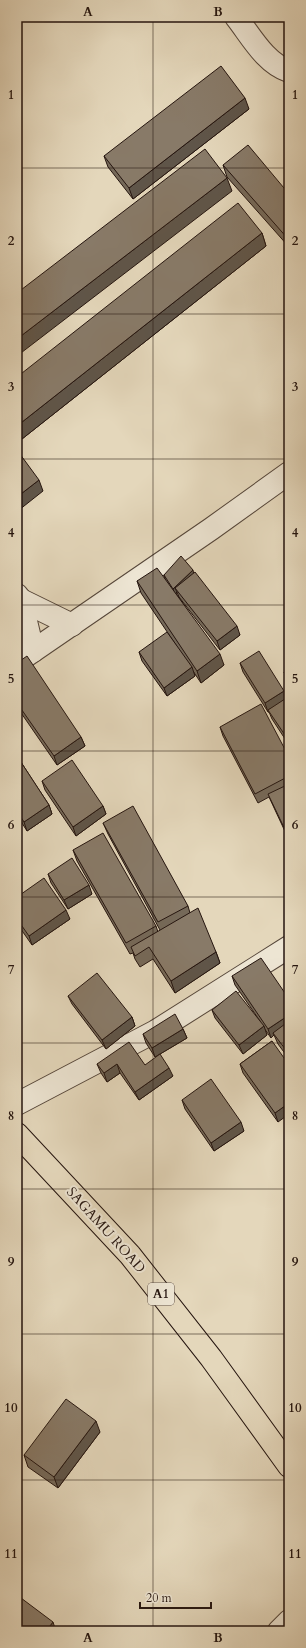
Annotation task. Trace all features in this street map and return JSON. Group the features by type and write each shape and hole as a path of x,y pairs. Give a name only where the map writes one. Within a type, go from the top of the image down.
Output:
{"highway":[{"name":"SAGAMU ROAD","path":"17,1134 130,1255 211,1358 289,1466"}],"street":[{"path":"236,17 265,54 278,67 289,71"},
{"path":"19,598 25,657 289,473"},
{"path":"19,598 72,625"},
{"path":"17,1104 156,1031 289,947"},
{"path":"279,1631 289,1621"}],"building":[{"path":"221,66 245,98 129,188 104,156"},
{"path":"248,145 289,194 289,240 223,165"},
{"path":"205,149 227,178 17,339 17,293"},
{"path":"238,203 262,233 17,426 17,377"},
{"path":"17,450 39,480 17,497"},
{"path":"181,556 193,570 173,589 164,575"},
{"path":"157,568 220,654 197,671 137,581"},
{"path":"195,572 237,626 217,641 175,588"},
{"path":"167,632 192,667 164,688 139,652"},
{"path":"259,651 284,691 265,703 240,663"},
{"path":"27,656 81,737 54,756 17,703 17,663"},
{"path":"289,668 289,680 284,672"},
{"path":"288,697 289,700 289,741 268,710"},
{"path":"261,704 289,757 289,776 255,794 220,727"},
{"path":"17,756 49,805 24,822 17,811"},
{"path":"72,760 103,806 73,827 42,781"},
{"path":"289,784 289,838 268,794"},
{"path":"133,806 188,906 158,922 103,823"},
{"path":"103,833 156,926 126,943 73,850"},
{"path":"72,858 89,885 64,900 48,874"},
{"path":"44,878 66,910 29,936 17,919 17,915 21,912 17,906 17,897"},
{"path":"198,908 216,952 171,981 149,947 135,956 131,947"},
{"path":"261,958 289,999 289,1015 268,1029 232,976"},
{"path":"97,973 132,1017 102,1040 68,996"},
{"path":"236,991 264,1026 239,1045 212,1010"},
{"path":"175,1014 183,1029 152,1048 143,1034"},
{"path":"289,1021 289,1054 273,1033"},
{"path":"272,1041 289,1065 289,1103 275,1113 240,1064"},
{"path":"129,1042 145,1065 160,1054 169,1068 135,1092 117,1064 104,1073 97,1064"},
{"path":"211,1079 241,1122 211,1143 182,1100"},
{"path":"66,1399 96,1421 54,1477 24,1455"},
{"path":"17,1595 53,1622 46,1631 17,1631"}]}
